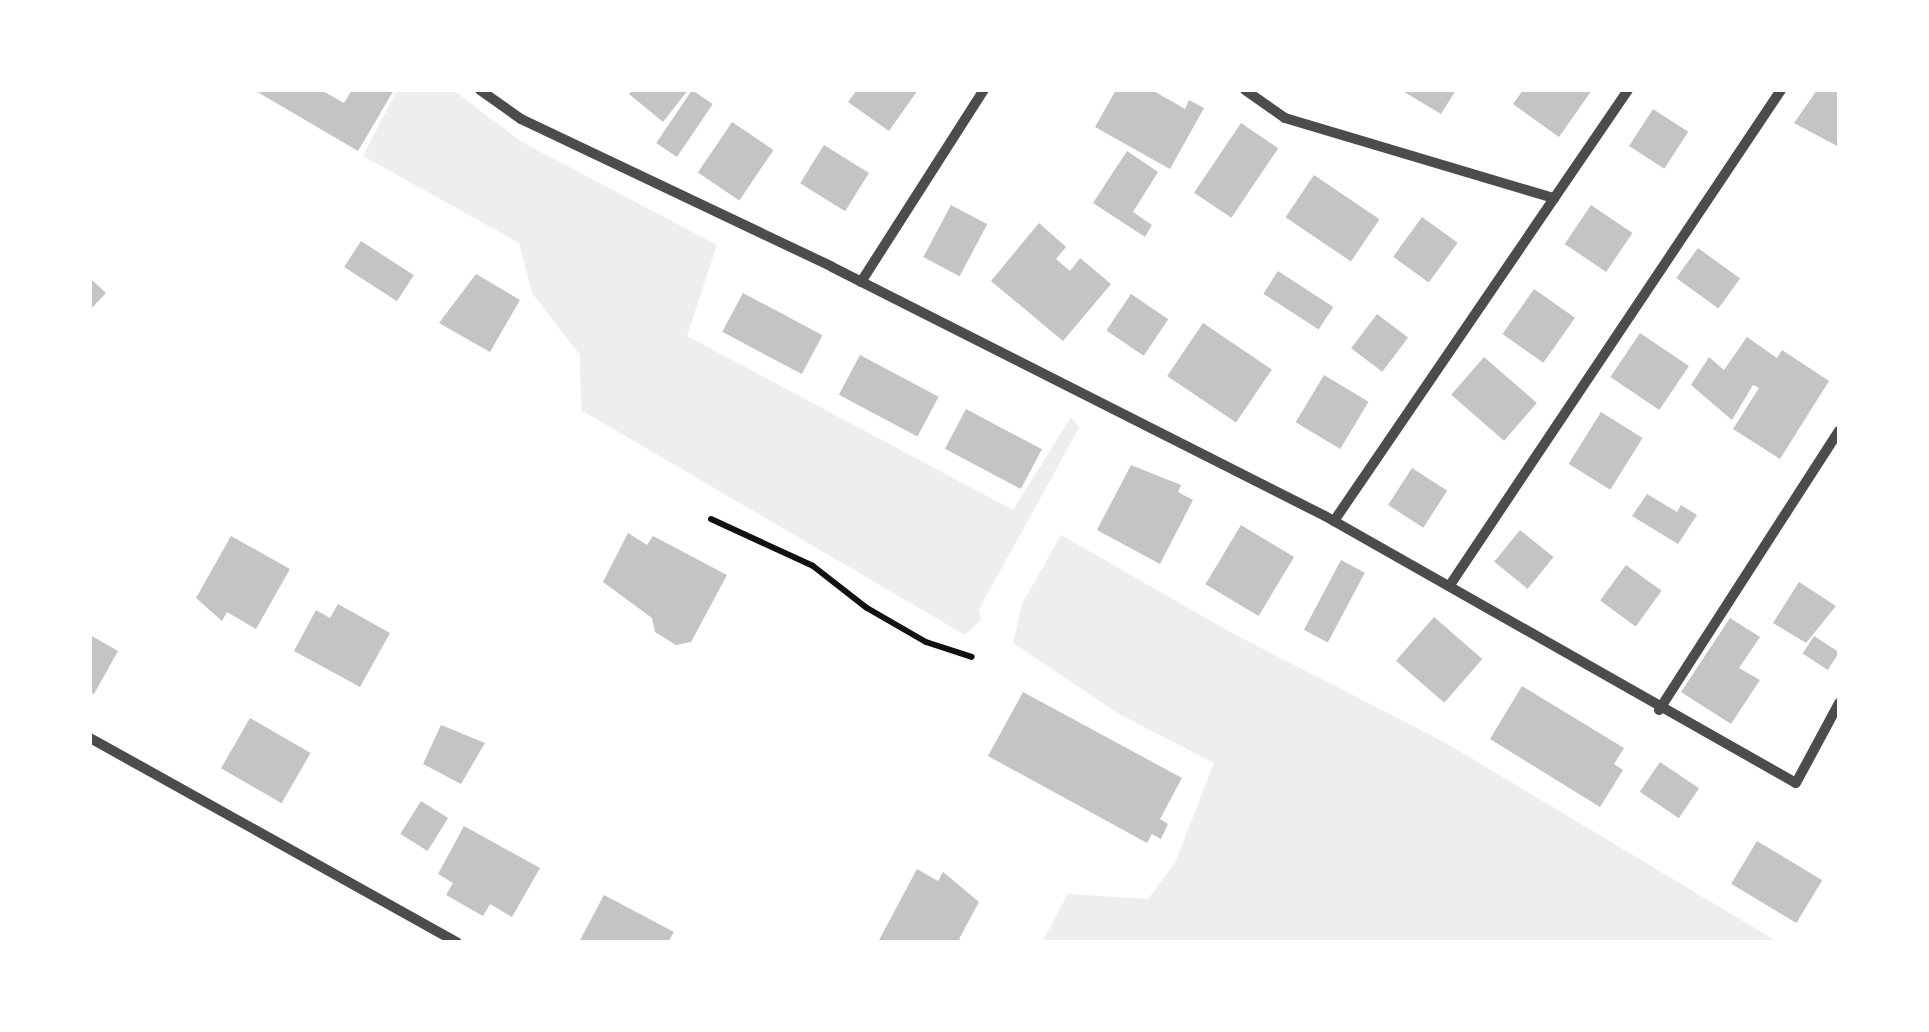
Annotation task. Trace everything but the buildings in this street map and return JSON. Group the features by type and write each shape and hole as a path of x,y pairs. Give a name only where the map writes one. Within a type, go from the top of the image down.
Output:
{"street":[{"path":"480,90 521,119 862,282 1334,521 1796,784 1839,703"},
{"path":"862,282 984,90"},
{"path":"1245,90 1285,118 1554,198"},
{"path":"1334,521 1628,90"},
{"path":"1450,584 1780,90"},
{"path":"1660,710 1839,431"},
{"path":"90,738 457,942"}],"path":[{"path":"710,519 813,566 867,608 926,642 972,658"}],"shaded area":[{"path":"397,90 453,90 522,142 717,245 687,336 1013,510 1071,417 1079,428 979,609 981,620 965,635 581,410 580,355 532,293 519,243 363,156"},
{"path":"1061,535 1230,632 1446,743 1778,942 1042,942 1068,894 1148,899 1175,863 1214,763 1119,714 1013,643 1022,604"}]}
